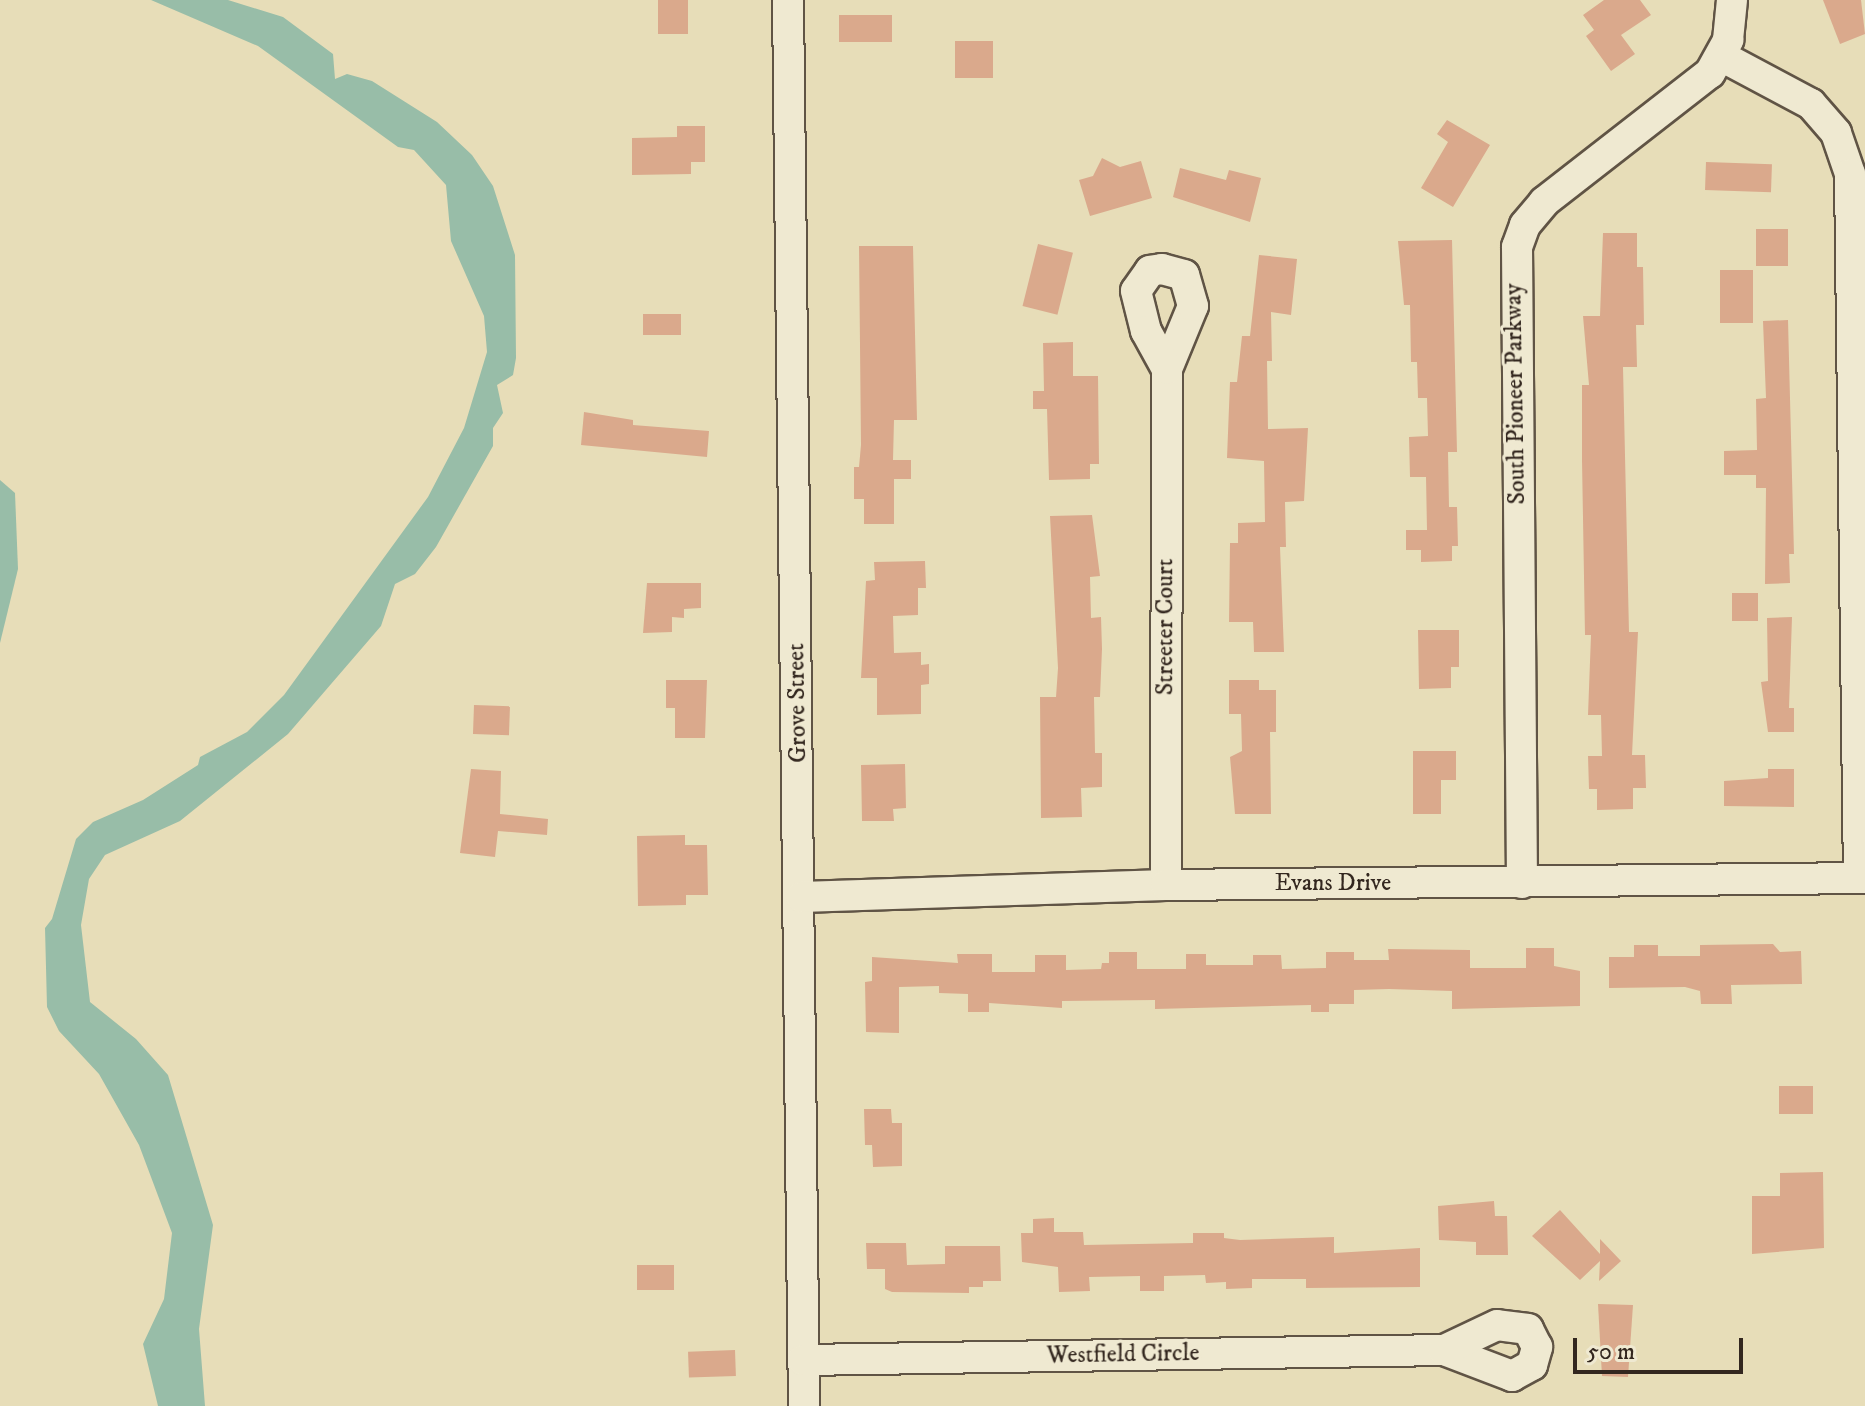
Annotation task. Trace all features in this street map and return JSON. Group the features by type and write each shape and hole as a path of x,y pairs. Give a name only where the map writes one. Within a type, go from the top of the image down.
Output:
{"street":[{"name":"Grove Street","path":"788,0 801,897 804,1406"},
{"name":"South Pioneer Parkway","path":"1522,883 1517,247 1525,225 1544,202 1691,92 1721,56 1732,0"},
{"path":"1721,56 1811,104 1836,133 1850,174 1862,878"},
{"name":"Streeter Court","path":"1166,885 1167,369"},
{"name":"Evans Drive","path":"801,897 1166,885 1862,878"},
{"name":"Westfield Circle","path":"803,1360 1444,1350"}],"shaded area":[{"path":"151,0 228,0 283,17 333,54 335,79 347,74 372,81 437,122 472,155 493,186 515,255 516,358 513,375 497,385 503,413 493,428 493,446 436,547 415,574 395,584 381,626 288,734 180,821 105,855 89,879 81,925 90,1002 136,1039 168,1075 213,1225 199,1329 205,1406 158,1406 143,1344 164,1299 172,1233 139,1145 99,1074 59,1031 47,1007 45,928 52,919 76,839 93,822 143,800 198,765 200,757 247,732 284,695 428,497 464,428 487,352 484,316 451,241 446,185 414,150 398,147 258,46"},
{"path":"0,480 15,493 18,569 0,643"}],"building":[{"path":"658,0 688,0 688,34 658,34"},
{"path":"1604,0 1640,0 1651,15 1621,35 1635,54 1611,71 1586,36 1594,30 1583,15"},
{"path":"1823,0 1861,0 1865,34 1840,44"},
{"path":"839,15 892,15 892,42 839,42"},
{"path":"955,41 993,41 993,78 955,78"},
{"path":"1447,120 1490,145 1453,207 1421,188 1448,142 1437,134"},
{"path":"677,126 705,126 705,162 691,162 691,174 632,175 632,138 677,137"},
{"path":"1102,158 1120,167 1141,161 1152,198 1090,216 1079,180 1093,176"},
{"path":"1706,162 1772,164 1771,192 1705,190"},
{"path":"1180,168 1226,180 1229,170 1261,178 1250,222 1173,197"},
{"path":"1756,229 1788,229 1788,266 1756,266"},
{"path":"1603,233 1637,233 1637,267 1643,267 1644,325 1636,325 1637,367 1623,367 1629,632 1638,632 1632,755 1645,755 1646,788 1633,788 1633,809 1597,810 1597,789 1589,789 1588,756 1602,756 1601,715 1588,715 1591,635 1585,635 1582,385 1589,385 1583,316 1600,316"},
{"path":"1452,240 1457,452 1448,452 1449,507 1457,507 1458,546 1452,546 1452,561 1421,562 1421,550 1406,550 1406,530 1427,530 1426,477 1410,477 1409,437 1428,436 1427,398 1418,398 1417,362 1411,362 1410,305 1404,305 1398,241"},
{"path":"1038,244 1073,253 1057,315 1023,306"},
{"path":"859,246 913,246 917,420 894,420 893,460 911,460 911,479 894,479 894,524 864,524 864,499 854,499 854,467 859,467 861,445"},
{"path":"1259,255 1297,259 1291,315 1271,312 1272,361 1267,361 1268,429 1308,428 1304,501 1285,502 1286,547 1280,547 1284,652 1254,652 1253,622 1229,622 1230,543 1238,543 1238,523 1265,522 1264,461 1227,458 1230,382 1237,382 1242,336 1250,336"},
{"path":"1720,270 1753,270 1753,323 1720,323"},
{"path":"643,314 681,314 681,335 643,335"},
{"path":"1788,320 1794,554 1789,554 1790,583 1765,584 1766,488 1756,488 1756,475 1724,475 1724,451 1757,450 1756,399 1766,398 1763,321"},
{"path":"1073,342 1073,376 1098,376 1099,464 1090,464 1090,479 1049,480 1047,409 1033,409 1033,391 1044,391 1043,343"},
{"path":"584,412 633,420 633,425 709,431 707,457 581,445"},
{"path":"1092,515 1100,576 1090,577 1091,618 1101,617 1100,697 1094,697 1095,753 1102,753 1102,787 1081,788 1082,817 1041,818 1040,697 1056,697 1058,668 1050,516"},
{"path":"925,561 926,588 918,588 918,615 893,616 894,653 921,652 921,665 929,664 929,684 921,685 921,714 877,715 877,678 861,678 866,581 875,580 874,562"},
{"path":"647,583 701,583 701,608 684,609 684,618 672,617 672,632 643,633"},
{"path":"1732,593 1758,593 1758,621 1732,621"},
{"path":"1792,617 1789,708 1794,708 1794,732 1768,732 1761,682 1768,681 1767,618"},
{"path":"1418,630 1459,630 1459,667 1451,667 1451,688 1419,689"},
{"path":"666,680 707,680 705,738 675,738 675,708 666,708"},
{"path":"1229,680 1259,680 1259,690 1276,690 1276,732 1270,732 1271,814 1235,814 1230,757 1242,751 1241,714 1229,714"},
{"path":"474,705 510,706 509,735 473,734"},
{"path":"1413,751 1456,751 1456,780 1441,780 1441,814 1413,814"},
{"path":"905,764 906,808 893,809 894,821 862,821 861,765"},
{"path":"471,769 501,771 500,814 548,819 547,835 498,831 495,857 460,853"},
{"path":"1768,769 1794,769 1794,807 1724,806 1724,781 1768,778"},
{"path":"685,835 685,845 707,845 708,895 686,895 686,905 638,906 637,836"},
{"path":"1773,944 1780,952 1801,951 1802,984 1731,985 1732,1004 1701,1004 1700,991 1685,987 1609,988 1609,957 1634,957 1634,945 1658,945 1658,956 1700,956 1700,945"},
{"path":"1526,948 1554,948 1554,966 1580,971 1580,1006 1452,1009 1452,991 1389,989 1354,990 1354,1004 1329,1004 1329,1012 1311,1012 1311,1005 1155,1009 1155,1000 1062,1001 1062,1008 989,1003 989,1012 968,1012 968,994 939,993 939,986 899,987 899,1033 866,1032 865,982 872,981 872,957 958,963 957,954 992,954 992,972 1035,972 1035,955 1066,955 1066,970 1101,969 1102,963 1109,963 1109,952 1137,952 1137,969 1186,969 1186,954 1206,954 1206,965 1253,965 1253,955 1281,955 1282,969 1326,968 1326,952 1354,952 1354,960 1389,960 1388,949 1470,950 1470,968 1526,968"},
{"path":"1779,1086 1813,1086 1813,1114 1779,1114"},
{"path":"864,1109 891,1109 892,1123 902,1123 902,1166 873,1167 872,1145 865,1145"},
{"path":"1823,1172 1824,1248 1752,1254 1752,1196 1780,1196 1780,1173"},
{"path":"1494,1201 1495,1216 1507,1216 1508,1255 1476,1255 1476,1242 1439,1240 1438,1206"},
{"path":"1560,1210 1600,1254 1600,1239 1621,1261 1599,1281 1600,1261 1580,1280 1532,1236"},
{"path":"1054,1218 1054,1232 1083,1232 1084,1245 1193,1243 1193,1233 1224,1233 1224,1238 1240,1240 1334,1237 1334,1253 1420,1248 1420,1287 1306,1288 1306,1279 1252,1279 1252,1288 1226,1289 1226,1282 1206,1283 1205,1275 1164,1276 1164,1291 1140,1291 1140,1276 1089,1277 1090,1291 1059,1292 1058,1267 1022,1262 1021,1233 1033,1233 1033,1219"},
{"path":"866,1243 906,1243 907,1265 945,1264 945,1246 1000,1246 1001,1281 983,1281 983,1287 969,1287 969,1293 892,1292 885,1289 885,1269 867,1269"},
{"path":"637,1265 674,1265 674,1290 637,1290"},
{"path":"1598,1304 1633,1305 1628,1377 1602,1376"},
{"path":"735,1350 736,1376 689,1378 688,1352"}]}
